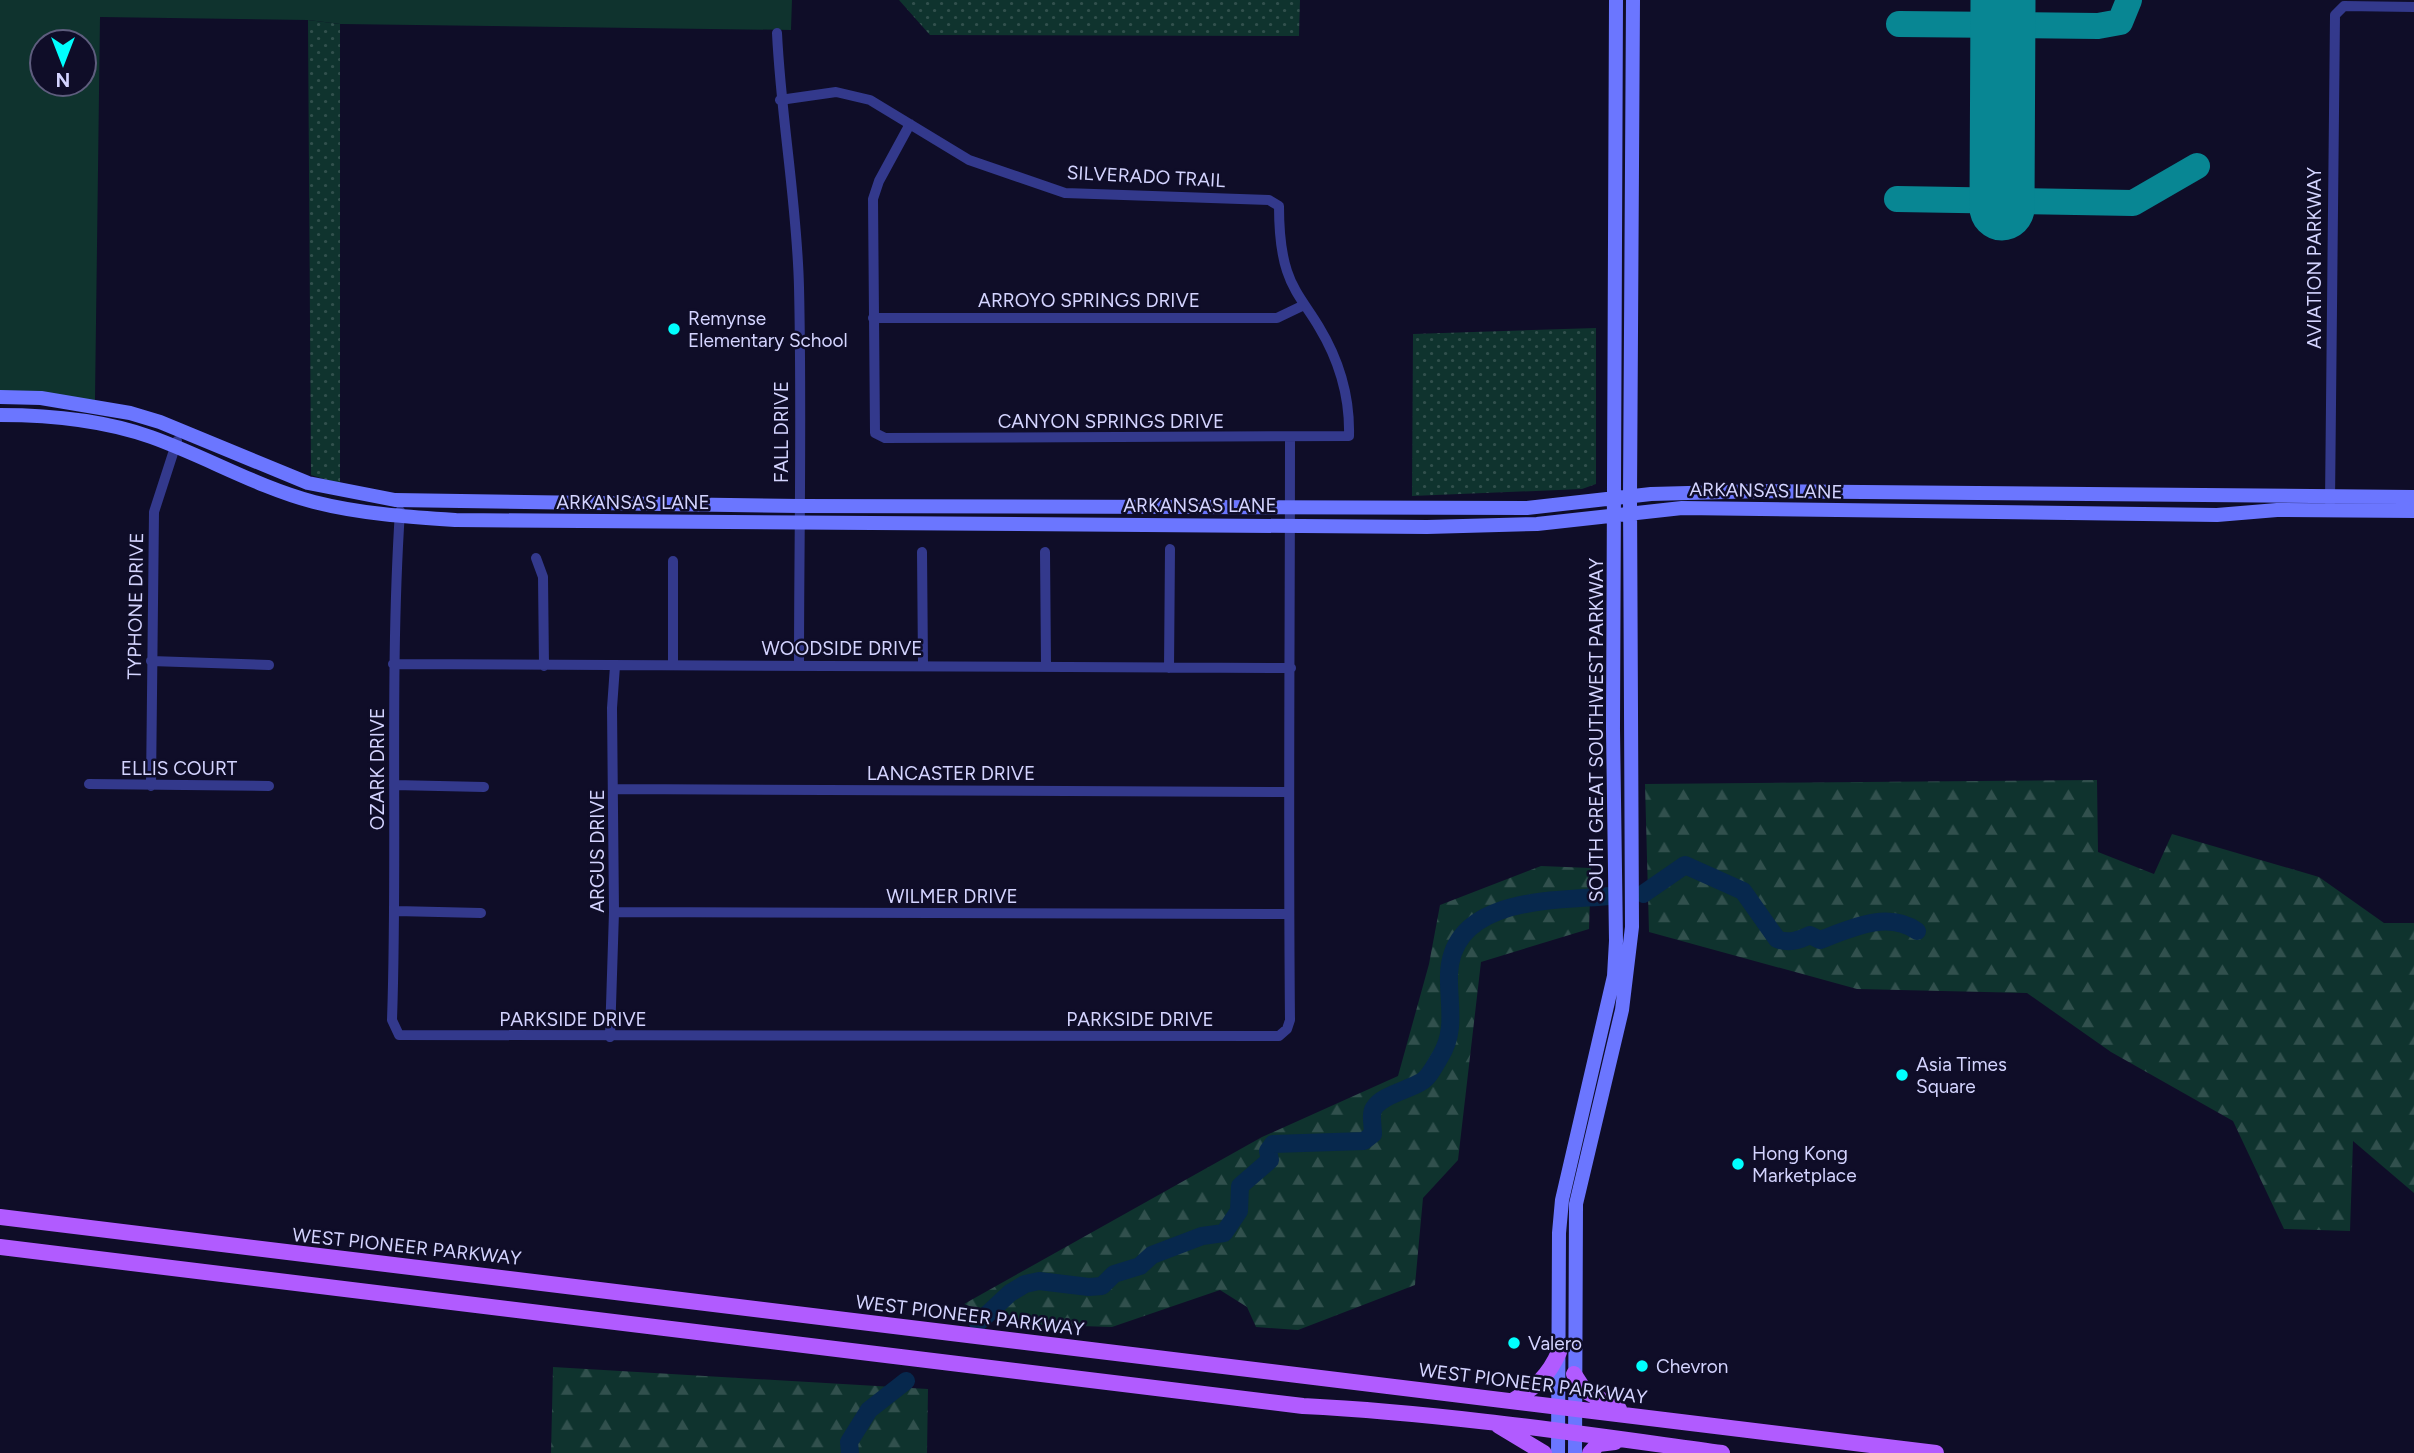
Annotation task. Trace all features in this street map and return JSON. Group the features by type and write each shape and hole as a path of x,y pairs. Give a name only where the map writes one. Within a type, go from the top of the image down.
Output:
{"main road":[{"name":"SOUTH GREAT SOUTHWEST PARKWAY","path":"1567,1407 1559,1352 1562,1200 1614,976 1616,0"},
{"name":"SOUTH GREAT SOUTHWEST PARKWAY","path":"1558,1453 1566,1431 1567,1407 1574,1374 1576,1204 1622,1010 1631,948 1633,0"},
{"path":"1614,138 1633,137"},
{"path":"1615,318 1631,318"},
{"name":"ARKANSAS LANE","path":"0,397 86,404 130,413 308,483 354,494 401,500 799,506 1527,508 1683,492 1762,491 2331,503 2414,511"},
{"name":"ARKANSAS LANE","path":"0,415 91,421 174,447 258,483 314,502 400,516 509,521 1427,527 1537,524 1614,513 1682,508 2217,515 2414,497"},
{"name":"WEST PIONEER PARKWAY","path":"0,1217 1936,1453"},
{"path":"89,1258 92,1227"},
{"path":"0,1247 1295,1405 1394,1410 1491,1421 1722,1453"},
{"path":"1514,1400 1534,1388 1551,1371 1559,1352"},
{"path":"1574,1374 1585,1391 1637,1416"},
{"path":"1491,1421 1544,1453"},
{"name":"SOUTH GREAT SOUTHWEST PARKWAY","path":"1566,1431 1575,1453"},
{"path":"1590,1453 1598,1444 1630,1440"}],"street":[{"name":"AVIATION PARKWAY","path":"2331,503 2335,15 2340,8 2414,7"},
{"name":"FALL DRIVE","path":"778,33 780,100 793,189 799,286 799,664"},
{"name":"SILVERADO TRAIL","path":"780,100 836,92 870,100 969,159 1065,193 1269,200 1279,206 1279,237 1286,270 1303,306"},
{"path":"873,318 873,199 879,181 910,124"},
{"name":"ARROYO SPRINGS DRIVE","path":"873,318 1277,318 1303,306"},
{"name":"CANYON SPRINGS DRIVE","path":"873,318 875,433 885,438 1349,436 1349,417 1337,363 1318,325 1303,306"},
{"name":"TYPHONE DRIVE","path":"151,786 154,513 174,447 183,432"},
{"name":"PARKSIDE DRIVE","path":"399,1035 1279,1036 1287,1029 1290,1020 1287,792 1291,668 1290,438"},
{"name":"OZARK DRIVE","path":"399,1035 392,1020 396,911 393,664 401,500"},
{"path":"1169,667 1170,549"},
{"path":"922,552 923,666"},
{"path":"1045,552 1046,666"},
{"path":"536,558 543,577 544,666"},
{"path":"673,561 673,666"},
{"path":"151,661 268,665"},
{"name":"WOODSIDE DRIVE","path":"393,664 1291,668"},
{"name":"ARGUS DRIVE","path":"610,1037 615,789 612,708 615,666"},
{"name":"ELLIS COURT","path":"89,784 270,786"},
{"path":"394,785 484,787"},
{"name":"LANCASTER DRIVE","path":"615,789 1287,792"},
{"path":"396,911 481,913"},
{"name":"WILMER DRIVE","path":"614,912 1289,915"}],"green space":[{"path":"0,0 792,0 791,30 340,24 308,20 100,17 95,400 0,392"},
{"path":"899,0 1300,0 1299,36 930,35"},
{"path":"308,20 340,24 340,484 311,475"},
{"path":"1596,328 1596,484 1582,489 1412,496 1413,334"},
{"path":"2097,780 2098,852 2154,874 2172,834 2319,877 2384,923 2414,923 2414,1193 2353,1141 2350,1231 2284,1229 2233,1121 2111,1052 2027,993 1857,989 1649,932 1645,784"},
{"path":"1541,866 1591,868 1589,929 1481,962 1458,1160 1423,1198 1415,1285 1298,1330 1256,1327 1247,1307 1220,1290 1112,1327 1015,1324 964,1304 1262,1137 1398,1076 1429,964 1440,905"},
{"path":"553,1367 928,1389 927,1453 551,1453"}],"waterway":[{"path":"1643,894 1685,865 1743,891 1777,939 1794,941 1810,935 1820,940 1856,927 1881,922 1893,922 1917,931"},
{"path":"978,1323 1010,1293 1025,1284 1039,1281 1102,1286 1114,1274 1140,1266 1152,1255 1202,1236 1224,1233 1239,1211 1240,1186 1270,1160 1268,1151 1273,1144 1364,1141 1373,1134 1372,1113 1378,1103 1424,1080 1445,1047 1450,1027 1449,974 1455,948 1468,930 1487,916 1510,908 1536,902 1610,896"},
{"path":"850,1453 849,1442 869,1410 906,1381"}],"taxiway":[{"path":"1899,24 2098,26 2120,22 2129,0"},
{"path":"1897,199 2133,203 2197,166"}],"runway":[{"path":"2002,208 2003,0"}],"place":[{"name":"Remynse Elementary School","path":"674,329"},
{"name":"Asia Times Square","path":"1902,1075"},
{"name":"Hong Kong Marketplace","path":"1738,1164"},
{"name":"Valero","path":"1514,1343"},
{"name":"Chevron","path":"1642,1366"}]}
